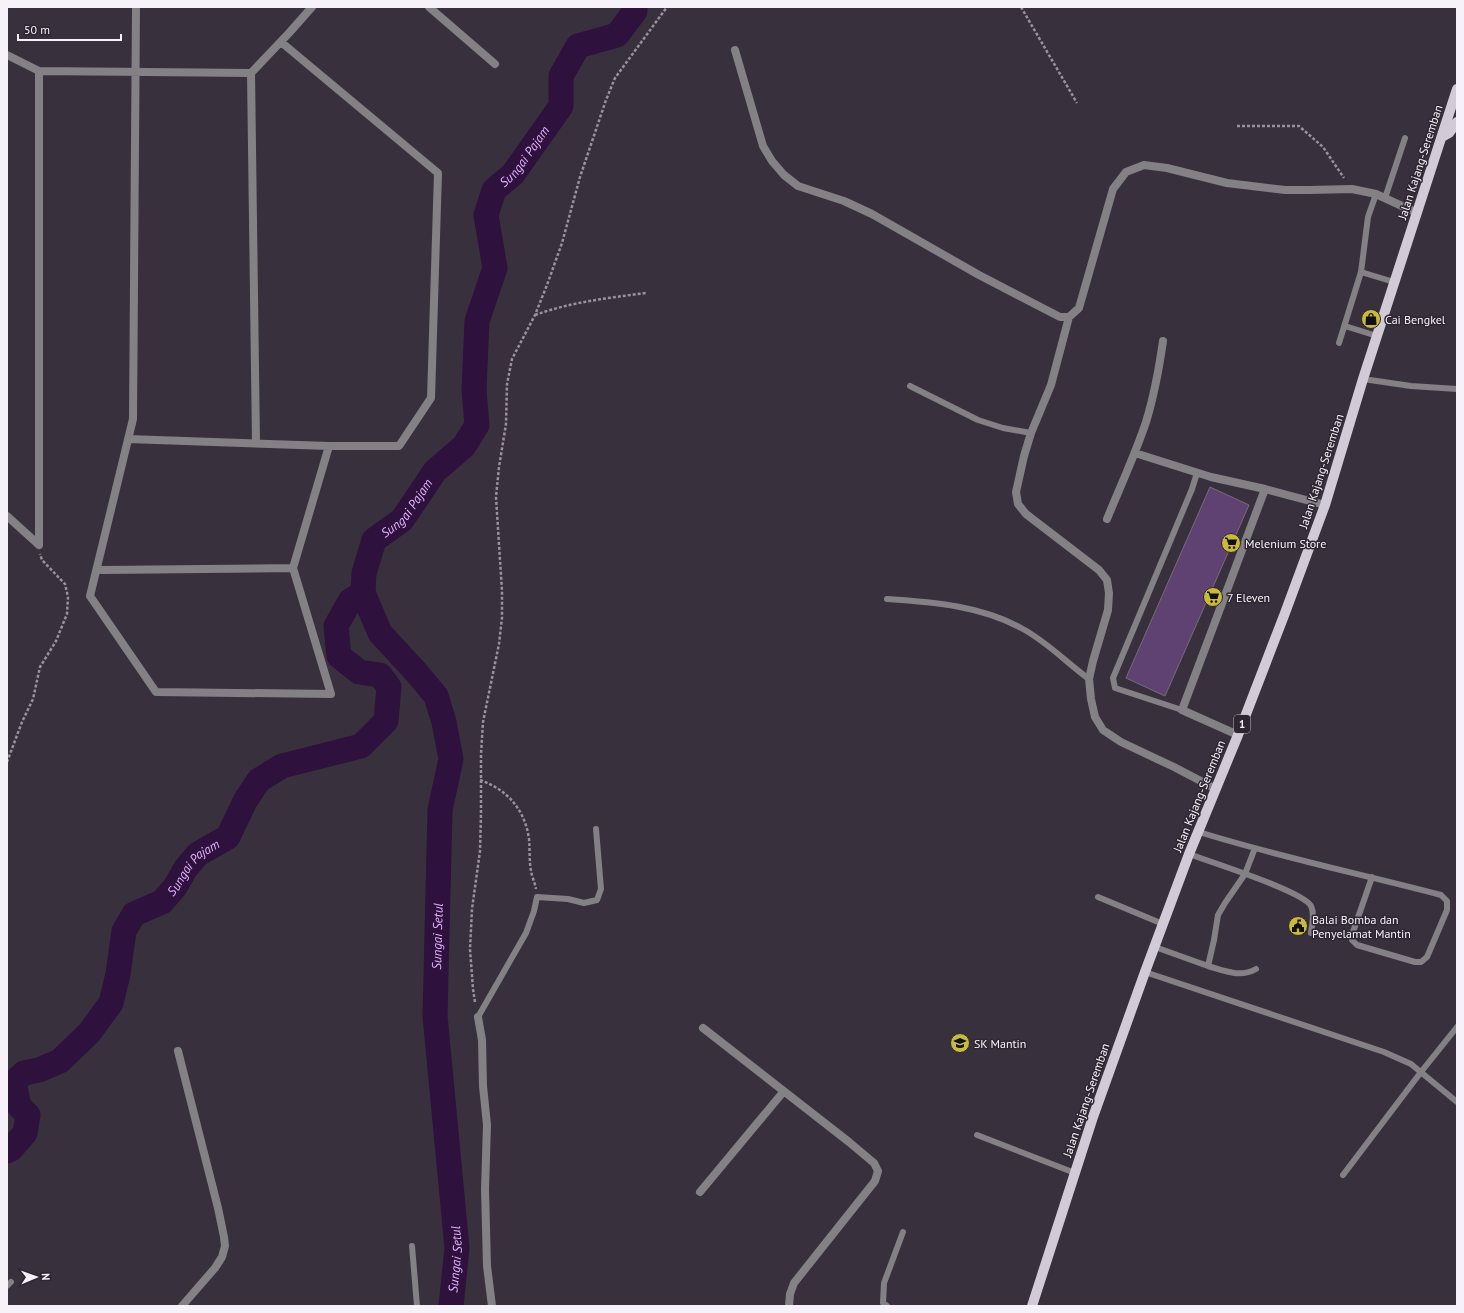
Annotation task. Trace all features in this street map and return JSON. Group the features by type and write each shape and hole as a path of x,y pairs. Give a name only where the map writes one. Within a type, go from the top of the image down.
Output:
{"main road":[{"name":"Jalan Kajang-Seremban","path":"1032,1306 1093,1117 1145,972 1189,854 1283,620 1324,505 1394,282 1457,90"},
{"path":"1442,138 1449,133 1457,122"}],"street":[{"path":"136,7 133,418 90,596 156,692 331,694 292,568 329,446"},
{"path":"256,444 251,73 312,7"},
{"path":"429,7 495,64"},
{"path":"128,440 329,446 399,446 431,398 438,173 281,42"},
{"path":"735,50 764,146 772,161 788,179 798,186 844,202 872,214 979,275 1060,317 1069,318"},
{"path":"7,55 39,71 251,73"},
{"path":"39,71 39,545"},
{"path":"1216,789 1121,742 1103,730 1095,716 1091,699 1089,679 1108,610 1109,593 1107,580 1099,570 1026,514 1018,504 1016,492 1024,456 1031,433 1051,385 1069,318 1079,308 1112,189 1126,172 1144,165 1167,168 1227,183 1285,190 1352,189 1376,194 1417,213"},
{"path":"1107,519 1135,453 1146,422 1157,379 1163,341"},
{"path":"1135,453 1197,472 1324,505"},
{"path":"1238,735 1182,710 1265,489"},
{"path":"7,516 39,545"},
{"path":"102,570 292,568"},
{"path":"478,1017 482,1040 483,1086 487,1125 485,1189 487,1266 492,1306"},
{"path":"703,1028 849,1142 874,1163 878,1171 875,1181 794,1283 790,1294 789,1306"},
{"path":"178,1051 219,1215 225,1246 222,1257 215,1268 182,1306"},
{"path":"700,1192 784,1091"}],"lane":[{"path":"1385,198 1405,138"},
{"path":"1339,344 1361,272 1368,218 1376,194"},
{"path":"1361,272 1394,282"},
{"path":"1345,326 1377,336"},
{"path":"1363,379 1411,386 1457,389"},
{"path":"910,386 978,420 1003,428 1031,433"},
{"path":"1182,710 1115,688 1113,678 1192,489 1197,472"},
{"path":"887,599 937,602 967,608 997,617 1023,629 1089,679"},
{"path":"478,1017 526,933 534,911 537,897 568,899 584,904 597,900 601,889 596,829"},
{"path":"1199,832 1255,848 1372,877 1441,895 1447,902 1447,910 1427,957 1421,962 1415,962 1357,945 1352,940 1353,932 1372,877"},
{"path":"1208,966 1218,915 1224,903 1245,874 1255,848"},
{"path":"1189,854 1274,885 1303,898 1310,906 1312,912 1313,917 1311,933"},
{"path":"1098,896 1163,924"},
{"path":"1155,947 1235,974 1248,974 1256,969"},
{"path":"1145,972 1384,1052 1411,1064 1457,1102"},
{"path":"1343,1175 1457,1027"},
{"path":"977,1135 1075,1173"},
{"path":"887,1306 884,1303 884,1283 903,1232"},
{"path":"412,1246 417,1306"}],"path":[{"path":"478,1017 473,989 470,949 472,909 480,851 480,780 483,722 499,644 502,618 502,591 496,497 506,424 507,384 512,359 535,315 562,243 580,177 612,86 625,63 644,40 667,7"},
{"path":"1021,7 1078,103"},
{"path":"1237,126 1299,126 1323,148 1352,189"},
{"path":"535,315 590,300 646,293"},
{"path":"7,762 33,698 40,667 56,641 68,614 68,597 65,584 42,560 39,545"},
{"path":"480,780 500,791 516,804 526,824 531,870 537,897"}],"building":[{"path":"1210,487 1249,505 1165,696 1126,678"}],"waterway":[{"name":"Sungai Setul","path":"451,1306 457,1248 435,1016 440,810 451,759 444,722 436,696 380,633 363,593 364,573 374,540 402,520 435,471 464,446 477,425 474,390 477,321 495,268 486,215 494,190 513,174 561,106 561,76 578,46 617,35 635,11 635,7"},
{"name":"Sungai Pajam","path":"7,1151 11,1149 25,1133 28,1115 19,1106 14,1082 24,1073 39,1070 60,1061 89,1033 111,1003 118,974 124,931 134,914 162,902 175,887 186,868 198,854 228,837 245,801 259,780 282,766 361,746 386,721 389,687 380,675 359,672 339,656 336,626 350,601 363,593"}],"place":[{"name":"Cai Bengkel","path":"1371,319"},
{"name":"Melenium Store","path":"1231,543"},
{"name":"7 Eleven","path":"1213,597"},
{"name":"Balai Bomba dan Penyelamat Mantin","path":"1298,926"},
{"name":"SK Mantin","path":"960,1043"}]}
